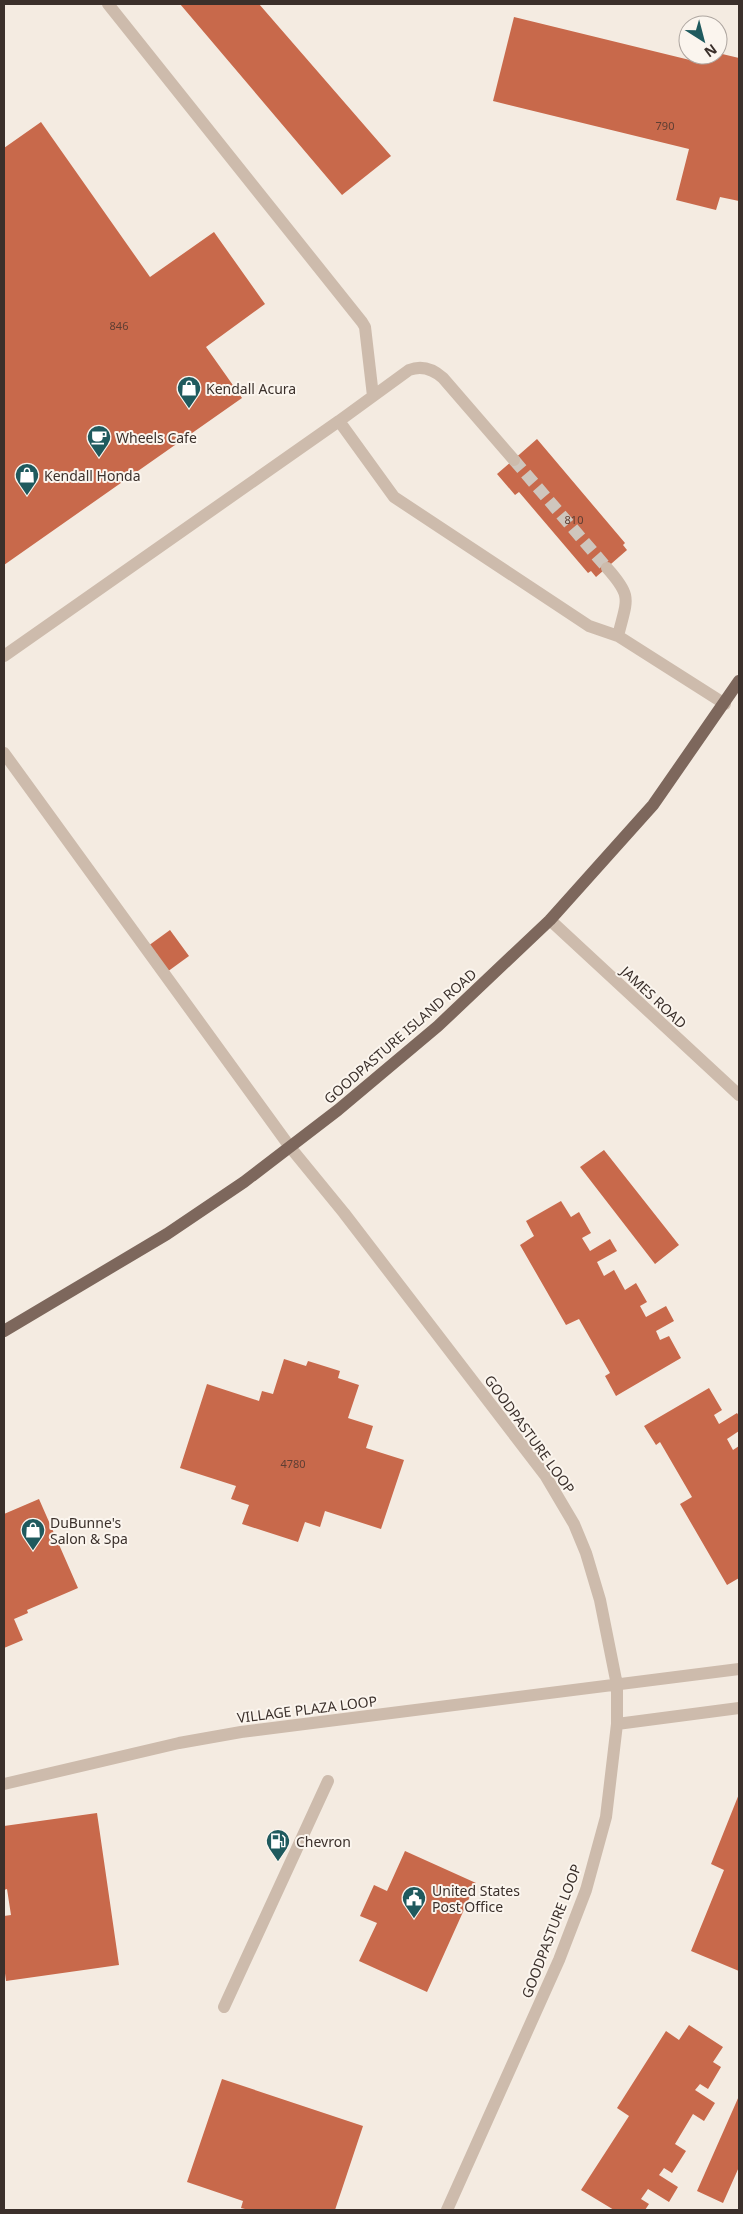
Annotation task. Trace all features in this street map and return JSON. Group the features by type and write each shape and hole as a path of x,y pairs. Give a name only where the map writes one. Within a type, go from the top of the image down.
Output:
{"main road":[{"name":"GOODPASTURE ISLAND ROAD","path":"4,1331 167,1234 290,1148 438,1026 550,920 653,804 725,704 739,681"}],"street":[{"path":"108,4 365,326 373,396"},
{"path":"4,656 409,370 417,367 436,372 514,460"},
{"path":"339,421 394,496 589,626 618,636 725,704"},
{"path":"607,568 626,592 625,610 618,636"},
{"name":"GOODPASTURE LOOP","path":"4,753 290,1148 362,1237 544,1475 574,1524 586,1553 600,1600 617,1685 616,1724 606,1817 586,1890 559,1960 447,2210"},
{"name":"JAMES ROAD","path":"550,920 739,1095"},
{"name":"VILLAGE PLAZA LOOP","path":"4,1784 179,1742 241,1732 739,1669"},
{"path":"616,1724 739,1708"},
{"path":"224,2007 328,1782"}],"building":[{"path":"180,4 259,4 391,156 342,195"},
{"path":"514,17 678,57 678,65 728,65 728,55 739,58 739,201 720,197 716,210 676,200 689,149 493,101"},
{"path":"41,122 150,277 214,232 265,304 206,347 242,398 4,565 4,148"},
{"path":"537,439 625,543 623,545 627,550 596,577 591,571 588,573 519,492 515,495 497,474"},
{"path":"170,930 189,956 167,972 148,946"},
{"path":"604,1150 679,1245 655,1264 580,1167"},
{"path":"561,1201 571,1217 579,1212 591,1233 582,1238 590,1251 610,1239 617,1251 597,1262 604,1276 614,1270 625,1290 636,1283 647,1302 640,1306 646,1317 666,1306 674,1321 656,1331 660,1340 669,1336 681,1358 616,1396 605,1376 610,1373 579,1319 566,1325 520,1245 534,1236 526,1221"},
{"path":"284,1359 306,1366 308,1361 340,1371 338,1378 359,1385 348,1418 373,1426 366,1448 404,1460 381,1529 325,1511 320,1527 305,1522 298,1542 242,1524 249,1505 231,1499 236,1486 180,1468 207,1384 259,1401 262,1391 273,1394"},
{"path":"709,1388 722,1410 714,1415 719,1424 737,1413 739,1416 739,1431 727,1439 733,1450 739,1446 739,1578 727,1585 680,1504 692,1497 660,1442 656,1445 644,1426"},
{"name":"DuBunne's Salon & Spa","path":"39,1499 78,1588 27,1610 28,1613 14,1619 23,1640 4,1648 4,1514"},
{"path":"739,1794 739,1971 691,1951 724,1870 711,1864"},
{"path":"97,1813 119,1965 6,1981 4,1966 4,1916 11,1915 7,1889 4,1890 4,1826"},
{"name":"United States Post Office","path":"405,1851 476,1883 427,1992 359,1961 377,1923 360,1916 374,1885 387,1891"},
{"path":"689,2025 723,2047 713,2062 721,2067 708,2089 700,2084 695,2090 715,2103 704,2121 693,2114 675,2144 686,2151 672,2173 664,2168 659,2175 678,2187 669,2202 648,2189 641,2199 649,2204 645,2210 614,2210 581,2190 629,2116 617,2108 666,2031 679,2040"},
{"path":"222,2079 363,2126 335,2210 249,2210 241,2208 243,2201 187,2182"},
{"path":"739,2096 739,2167 723,2203 697,2191"}],"tunnel":[{"path":"514,460 607,568"}],"place":[{"name":"Kendall Acura","path":"189,409"},
{"name":"Wheels Cafe","path":"99,458"},
{"name":"Kendall Honda","path":"27,496"},
{"name":"DuBunne's Salon & Spa","path":"33,1551"},
{"name":"Chevron","path":"278,1862"},
{"name":"United States Post Office","path":"414,1919"}]}
